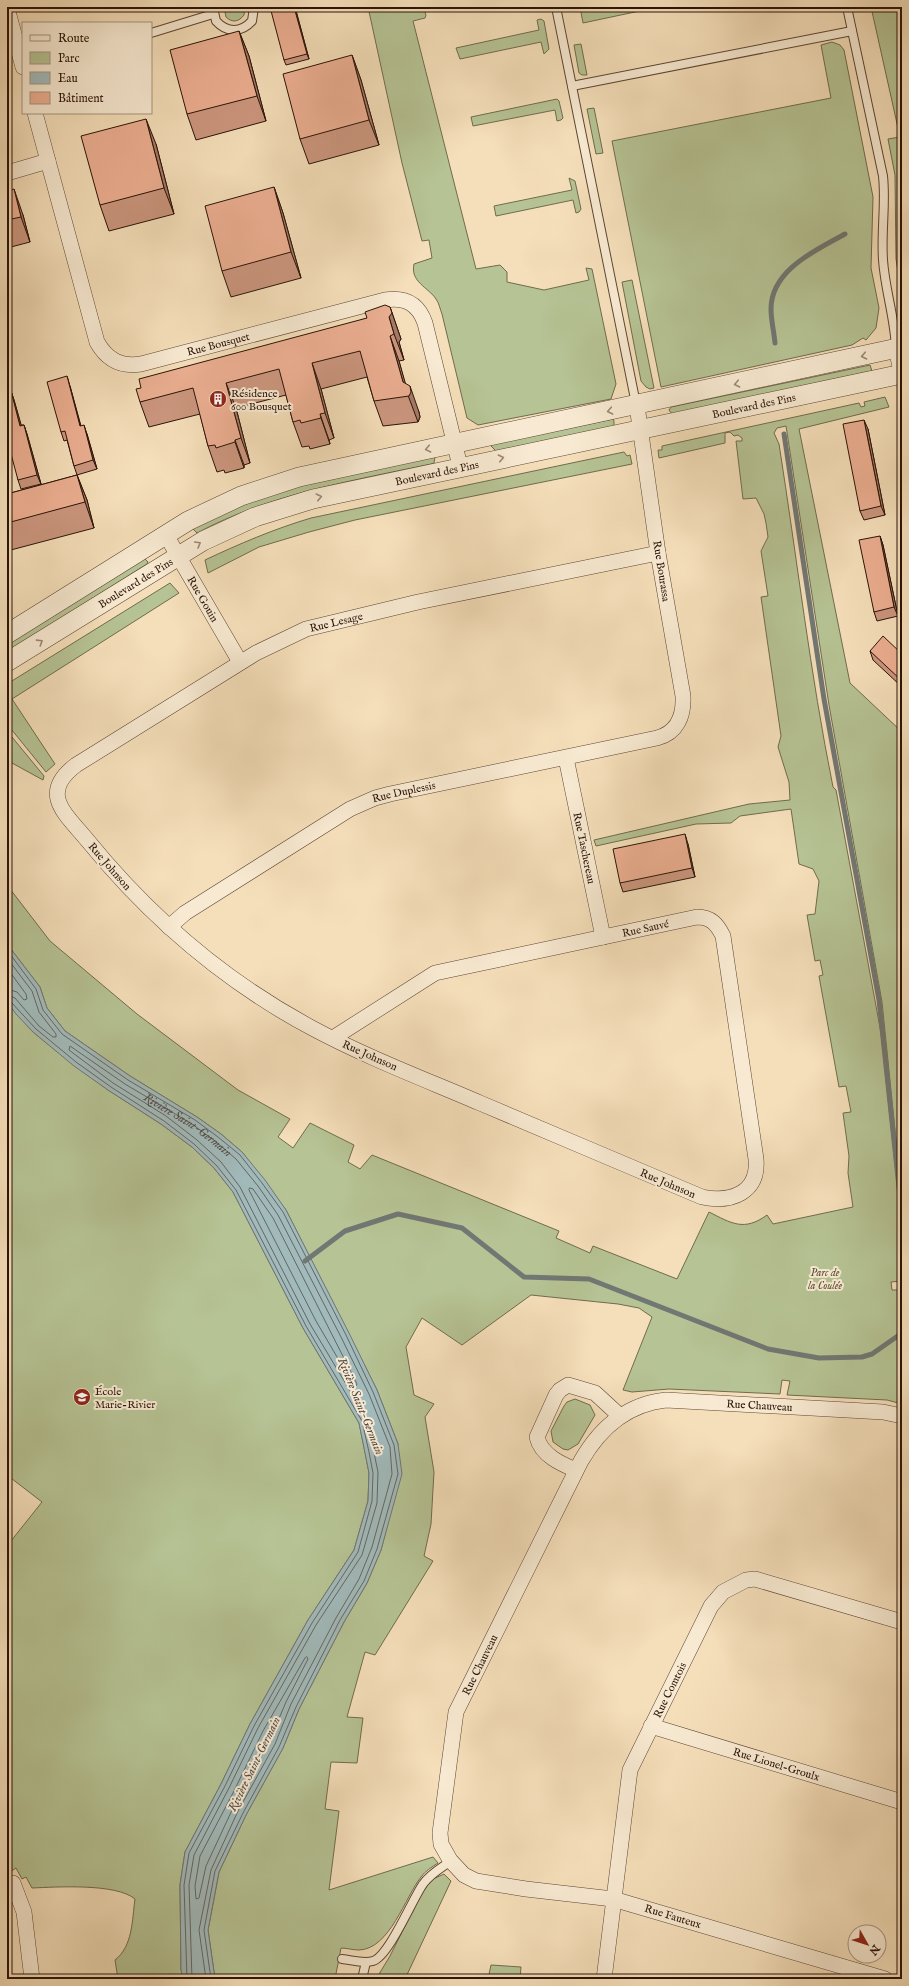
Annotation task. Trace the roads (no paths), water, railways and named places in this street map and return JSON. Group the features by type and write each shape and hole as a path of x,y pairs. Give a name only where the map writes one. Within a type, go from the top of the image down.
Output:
{"street":[{"path":"7,8 22,63"},
{"name":"Rue Bousquet","path":"35,114 97,342 104,353 114,362 127,366 141,364 385,300 403,300 418,308 425,323 460,466"},
{"path":"7,173 48,161"},
{"path":"7,634 188,521 219,506 275,484 454,443 636,406 899,348 902,374"},
{"name":"Boulevard des Pins","path":"7,662 178,556 236,525 294,504 460,466 902,374"},
{"name":"Rue Bourassa","path":"636,406 658,553 683,703 681,719 670,732"},
{"name":"Rue Gouin","path":"166,535 240,662"},
{"name":"Rue Lesage","path":"57,788 60,781 76,765 240,662 290,635 320,625 418,602 658,553"},
{"name":"Rue Duplessis","path":"169,927 197,905 350,809 362,803 390,794 657,738 670,732"},
{"name":"Rue Taschereau","path":"566,758 603,937"},
{"name":"Rue Johnson","path":"57,788 61,808 112,871 169,927 212,963 254,993 294,1018 372,1057 702,1197 718,1200 734,1197 743,1191 754,1179"},
{"name":"Rue Sauvé","path":"333,1038 435,974 697,916 705,917 712,920 720,929 724,943 756,1159 757,1170 754,1179"},
{"path":"576,1470 555,1460 541,1447 537,1437 560,1390 568,1385 595,1393 620,1416"},
{"name":"Rue Chauveau","path":"455,1866 442,1844 440,1833 456,1712 576,1470 595,1439 620,1416 641,1405 666,1400 889,1412 902,1416"},
{"name":"Rue Comtois","path":"604,1979 628,1776 651,1726 711,1606 723,1592 746,1580 754,1579 769,1582 902,1622"},
{"name":"Rue Lionel-Groulx","path":"651,1726 902,1802"},
{"name":"Rue Fauteux","path":"455,1866 470,1878 482,1883 613,1899 885,1979"},
{"path":"13,1883 24,1912 32,1979"}],"lane":[{"path":"152,33 213,11 220,26 227,30 241,30 252,21 254,7"},
{"path":"556,7 636,406"},
{"path":"847,7 883,176 885,206 882,231 883,262 899,348"},
{"path":"572,86 852,31"},
{"path":"342,1959 366,1962 374,1960 383,1953 427,1878 455,1866"},
{"path":"362,1979 366,1962"}],"water":[{"name":"Rivière Saint-Germain","path":"7,944 40,987 47,1008 65,1031 130,1076 197,1117 221,1134 242,1152 265,1180 286,1210 349,1333 377,1390 398,1444 402,1474 381,1550 367,1583 344,1622 299,1709 283,1748 246,1815 219,1872 208,1930 215,1979 183,1979 181,1970 180,1885 185,1852 221,1784 250,1724 308,1620 354,1550 368,1501 369,1473 359,1423 303,1328 233,1192 214,1168 192,1147 161,1124 74,1066 33,1032 16,1014 7,1002"}],"waterway":[{"path":"775,343 771,309 773,295 778,283 787,272 809,254 845,234"},
{"path":"784,434 824,699 879,1000 902,1215"},
{"path":"305,1261 345,1231 398,1214 462,1228 524,1277 589,1279 768,1349 819,1358 862,1357 872,1354 902,1333"}],"place":[{"name":"Résidence 600 Bousquet","path":"218,399"},
{"name":"École Marie-Rivier","path":"82,1397"}],"park label":[{"name":"Parc de la Coulée","path":"825,1278"}]}
